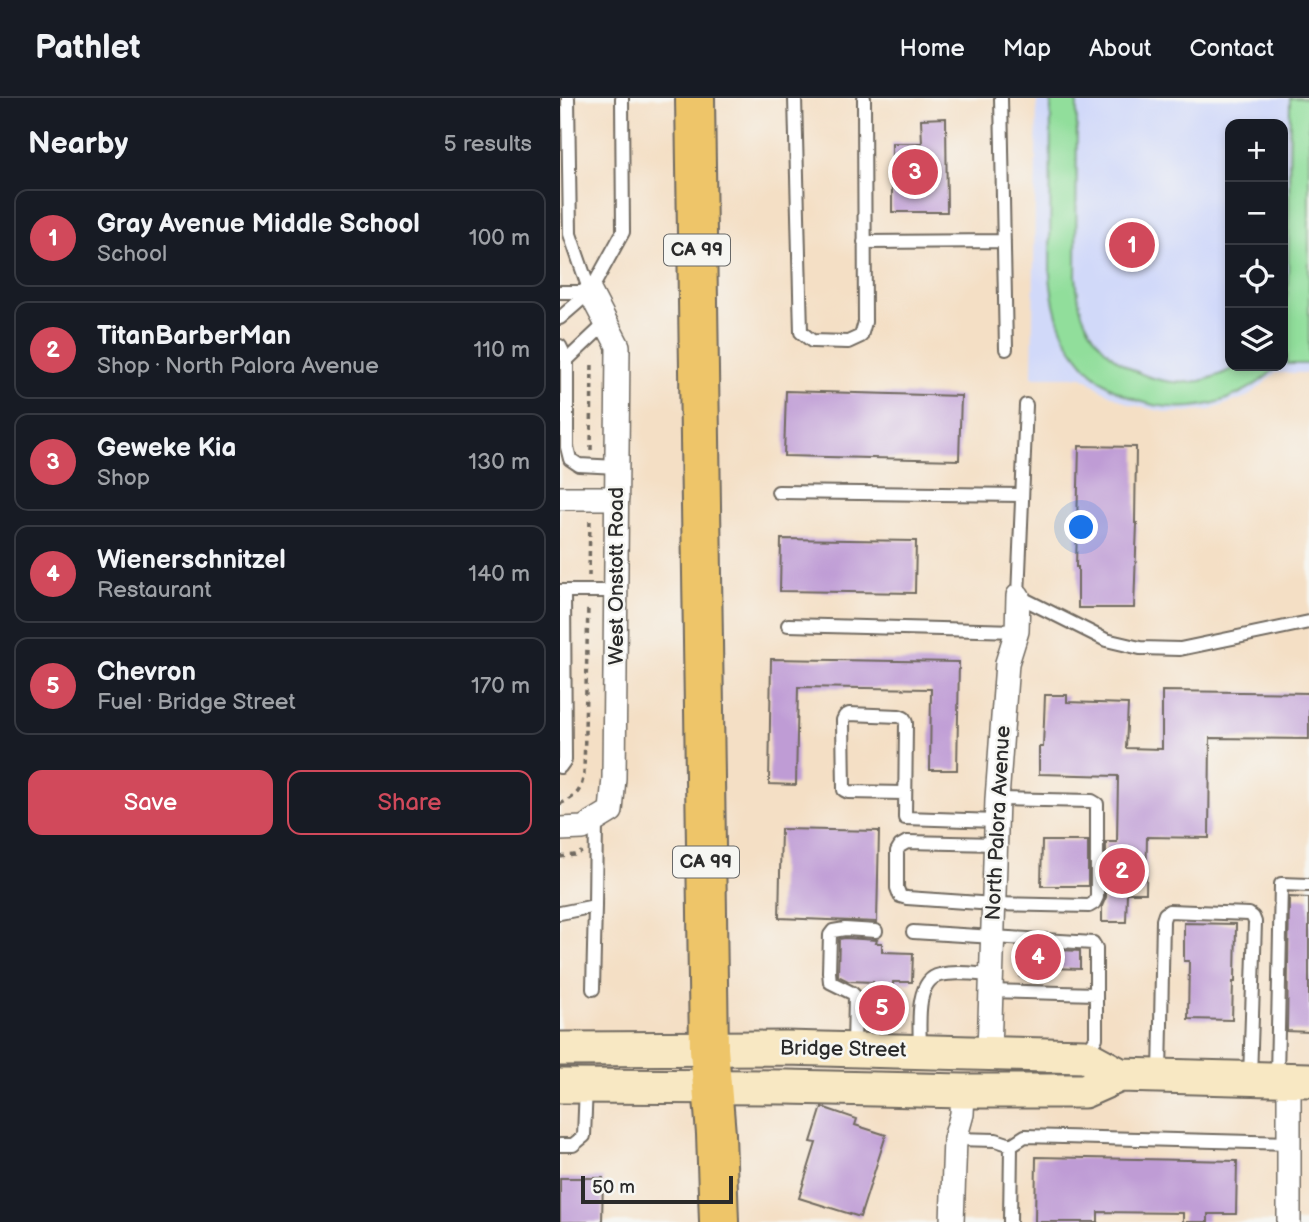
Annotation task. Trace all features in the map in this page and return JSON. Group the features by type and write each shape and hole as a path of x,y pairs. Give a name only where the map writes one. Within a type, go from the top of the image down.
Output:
{"highway":[{"name":"CA 99","path":"695,98 709,1049 719,1222"}],"main road":[{"name":"Bridge Street","path":"560,1049 786,1048 1085,1056 1120,1076"},
{"path":"874,1089 916,1074 961,1069 989,1052"},
{"path":"963,1091 982,1077 991,1074 1037,1074 1085,1056"},
{"name":"Bridge Street","path":"573,1086 1084,1091 1120,1076 1281,1079"}],"street":[{"name":"West Onstott Road","path":"590,292 618,346 614,778 611,811 596,820"},
{"path":"560,498 617,498"},
{"name":"North Palora Avenue","path":"989,1052 997,822 1007,663 1017,631 1018,596"},
{"path":"560,829 583,828 596,820"},
{"path":"1281,1079 1289,1143 1289,1222"},
{"path":"952,1222 955,1139 962,1115 963,1091"}],"lane":[{"path":"568,98 570,234 590,292"},
{"path":"560,318 590,292 623,232 622,98"},
{"path":"794,98 801,332 812,341 848,342 861,337 865,322 864,98"},
{"path":"1001,98 1006,349"},
{"path":"864,242 1004,241"},
{"path":"560,292 590,292"},
{"path":"566,360 606,323"},
{"path":"560,346 566,360 567,447 570,459 579,465 617,467"},
{"path":"1026,405 1018,596 1106,640 1140,648 1180,649 1309,622"},
{"path":"778,492 1022,495"},
{"path":"563,764 562,591 616,591"},
{"path":"788,625 1017,631"},
{"path":"904,793 844,790 845,716 849,714 904,718 905,818 997,822"},
{"path":"1092,801 1097,804 1097,897 1094,903 1089,906 994,904 900,896 897,888 897,851 907,842 1092,801"},
{"path":"593,989 596,820"},
{"path":"1281,1079 1281,884 1309,884"},
{"path":"560,913 594,906"},
{"path":"1160,1076 1163,920 1169,911 1249,914 1253,917 1281,1079"},
{"path":"854,1049 855,996 830,982 830,934 845,929 876,931"},
{"path":"913,932 1093,943 1096,948 1097,1038 1085,1056"},
{"path":"920,1051 923,989 931,978 941,974 990,983 1097,994"},
{"path":"560,1145 573,1145 584,1136 573,1086"},
{"path":"955,1139 996,1140 1011,1145 1026,1136 1289,1143"},
{"path":"1010,1222 1011,1145"}],"path":[{"path":"588,340 592,346 591,466"},
{"path":"560,804 575,797 582,786 584,774 590,498"}],"shaded area":[{"path":"1037,98 1309,98 1309,373 1276,373 1249,396 1210,410 1169,413 1129,404 1083,377 1032,377"}],"green space":[{"path":"1051,98 1077,98 1076,276 1082,313 1090,330 1101,345 1129,368 1163,380 1200,381 1228,371 1272,371 1253,386 1226,400 1196,406 1167,407 1138,401 1112,388 1088,368 1068,342 1055,310 1050,276"},
{"path":"1290,98 1309,98 1309,364 1288,364"}],"building":[{"path":"946,118 947,212 892,212 892,143 922,143 921,119"},
{"path":"786,391 961,396 959,460 784,456"},
{"path":"1079,446 1136,447 1134,608 1078,608 1076,567"},
{"path":"781,539 916,541 915,593 780,591"},
{"path":"771,659 959,662 957,770 930,770 931,689 798,687 796,785 769,784"},
{"path":"1162,691 1309,693 1309,739 1210,738 1209,838 1147,837 1146,893 1127,893 1126,922 1102,922 1102,906 1106,897 1106,842 1117,842 1118,776 1039,774 1045,695 1067,695 1067,702 1128,704 1126,748 1162,749"},
{"path":"781,829 879,831 877,922 779,918"},
{"path":"1042,841 1088,841 1088,886 1041,886"},
{"path":"1289,897 1309,898 1309,1032 1287,1031"},
{"path":"1184,923 1236,924 1232,1020 1188,1019 1189,961 1184,961"},
{"path":"839,939 877,940 876,943 882,943 882,952 913,953 912,982 893,982 892,1025 872,1025 873,982 848,981 838,976"},
{"path":"1021,948 1080,951 1080,969 1051,968 1050,978 1020,977"},
{"path":"822,1107 857,1119 855,1125 886,1135 860,1217 799,1198 816,1143 811,1142"},
{"path":"1036,1157 1237,1161 1236,1214 1208,1214 1208,1222 1183,1222 1183,1213 1098,1212 1098,1222 1035,1222"},
{"path":"560,1178 603,1178 602,1222 560,1222"}],"place":[{"name":"Geweke Kia","path":"915,172"},
{"name":"Gray Avenue Middle School","path":"1132,245"},
{"name":"TitanBarberMan","path":"1122,871"},
{"name":"Wienerschnitzel","path":"1038,957"},
{"name":"Chevron","path":"882,1008"}]}
